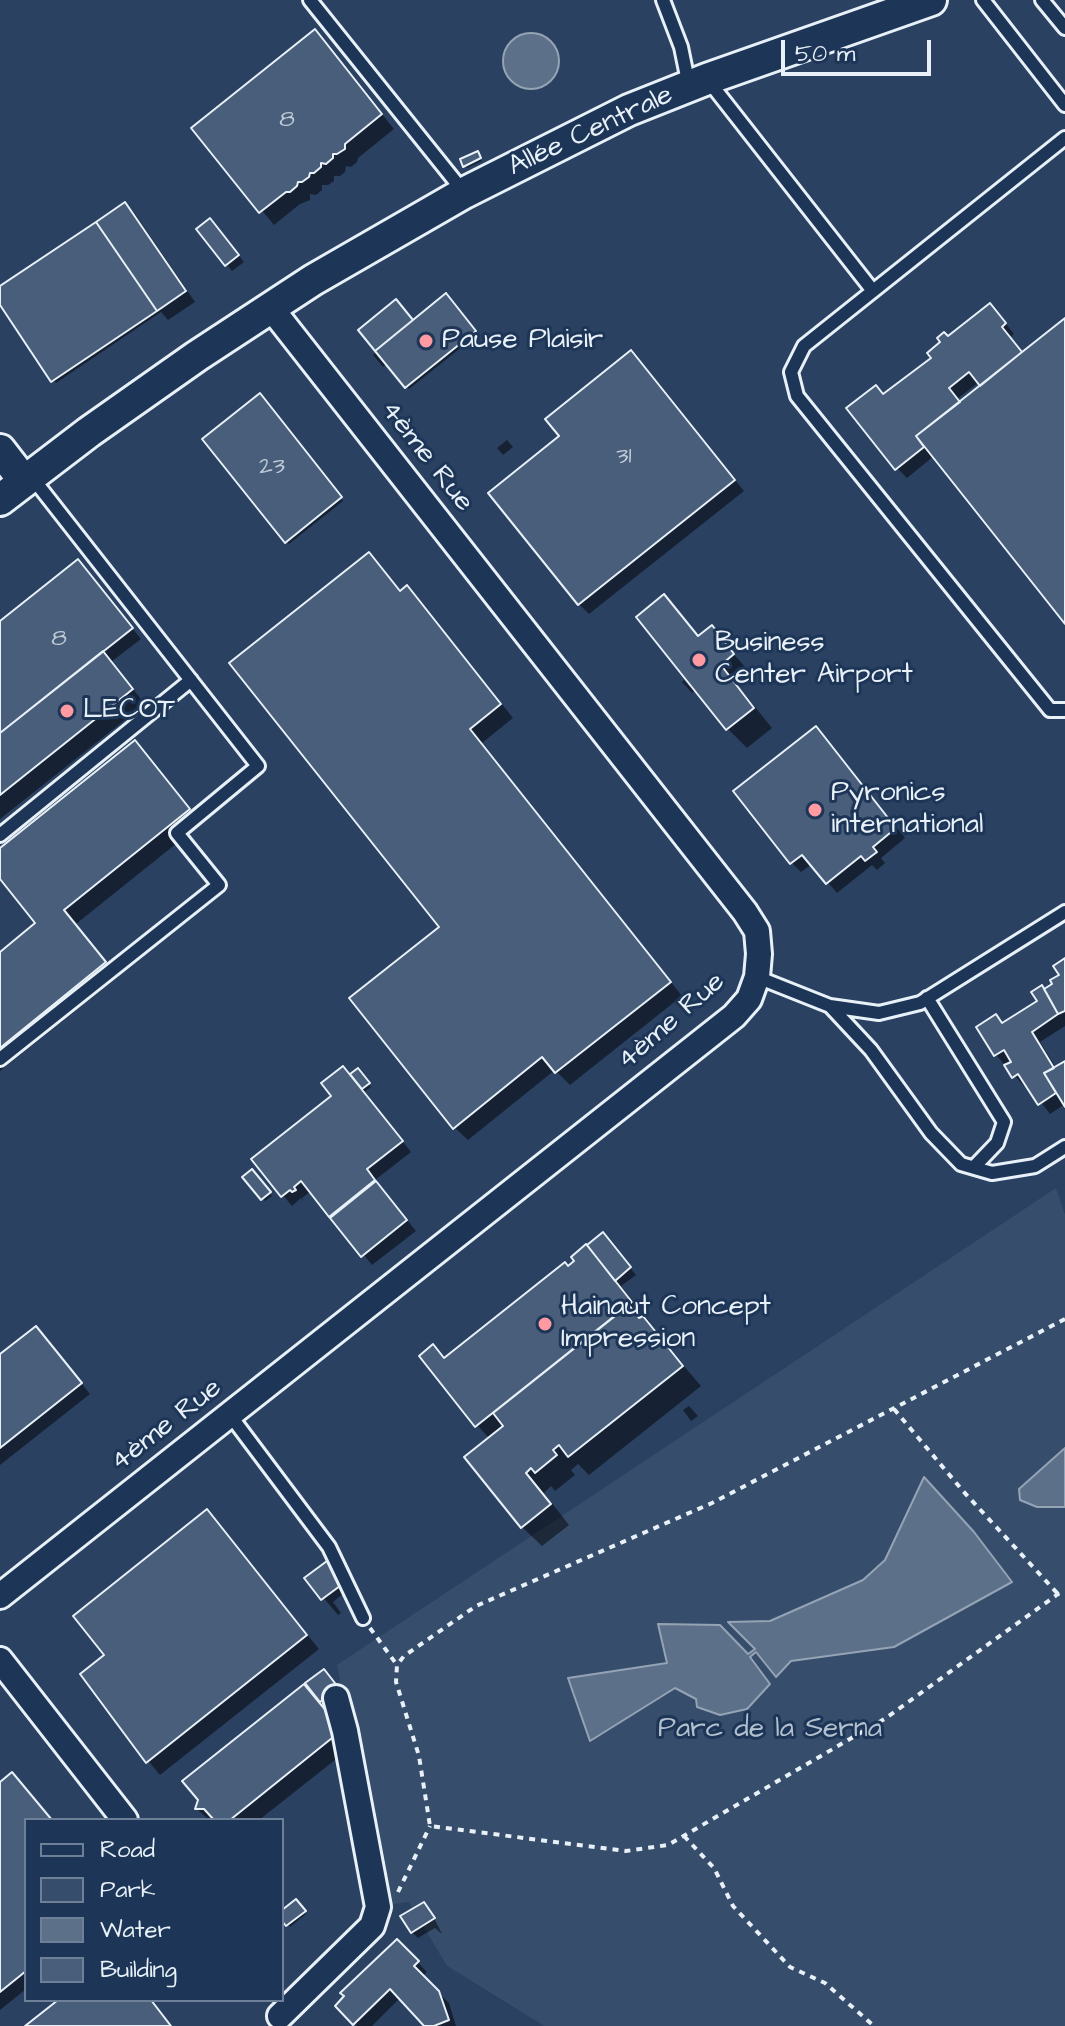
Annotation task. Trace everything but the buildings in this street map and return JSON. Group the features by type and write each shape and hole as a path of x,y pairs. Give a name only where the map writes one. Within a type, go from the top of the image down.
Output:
{"street":[{"name":"Allée Centrale","path":"27,478 161,381 313,280 464,193 629,110 698,82 931,0"},
{"name":"4ème Rue","path":"0,1596 734,1016 749,999 757,977 757,931 745,912 271,308"},
{"path":"0,450 27,478 0,500"},
{"path":"0,1660 123,1818"},
{"path":"279,2014 372,1926 376,1917 376,1887 336,1698"}],"lane":[{"path":"310,0 464,193"},
{"path":"663,0 698,82 873,291"},
{"path":"983,0 1065,105"},
{"path":"1042,0 1065,28"},
{"path":"1065,138 804,346 791,372 797,396 1050,710 1065,710"},
{"path":"0,1059 219,885 177,833 258,766 27,478"},
{"path":"0,835 191,680"},
{"path":"757,977 830,1006 879,1013 920,1003 1065,912"},
{"path":"927,998 1004,1122 997,1143 974,1167"},
{"path":"830,1006 871,1050 931,1133 961,1164 992,1173 1035,1166 1065,1147"},
{"path":"230,1415 329,1547 363,1618"}],"path":[{"path":"376,1917 390,1910 430,1826 419,1756 396,1682 397,1665 404,1656 476,1606 712,1503 1065,1319"},
{"path":"894,1409 963,1491 1058,1594"},
{"path":"430,1826 626,1851 668,1845 886,1718 1065,1592"},
{"path":"363,1618 397,1665"},
{"path":"683,1835 714,1868 733,1906 790,1967 825,1983 874,2026"}],"shaded area":[{"path":"0,0 1065,0 1065,1214 1056,1188 447,1966 544,2026 0,2026"}],"green space":[{"name":"Parc de la Serna","path":"1056,1188 1065,1214 1065,2026 544,2026 447,1966 409,1902 386,1905 337,1665"}],"water":[{"path":"531,33 551,41 559,61 551,81 531,89 511,81 503,61 511,41"},
{"path":"1065,1448 1065,1507 1037,1507 1020,1500 1019,1489"},
{"path":"924,1477 974,1532 1012,1582 894,1647 791,1661 776,1677 756,1652 750,1657 770,1684 747,1709 720,1715 697,1707 696,1699 675,1688 590,1741 568,1678 667,1663 658,1624 720,1625 748,1654 755,1649 728,1622 770,1621 863,1580 885,1560"}],"place":[{"name":"Pause Plaisir","path":"426,341"},
{"name":"Business Center Airport","path":"699,660"},
{"name":"LECOT","path":"67,711"},
{"name":"Pyronics international","path":"815,810"},
{"name":"Hainaut Concept Impression","path":"545,1324"}]}
